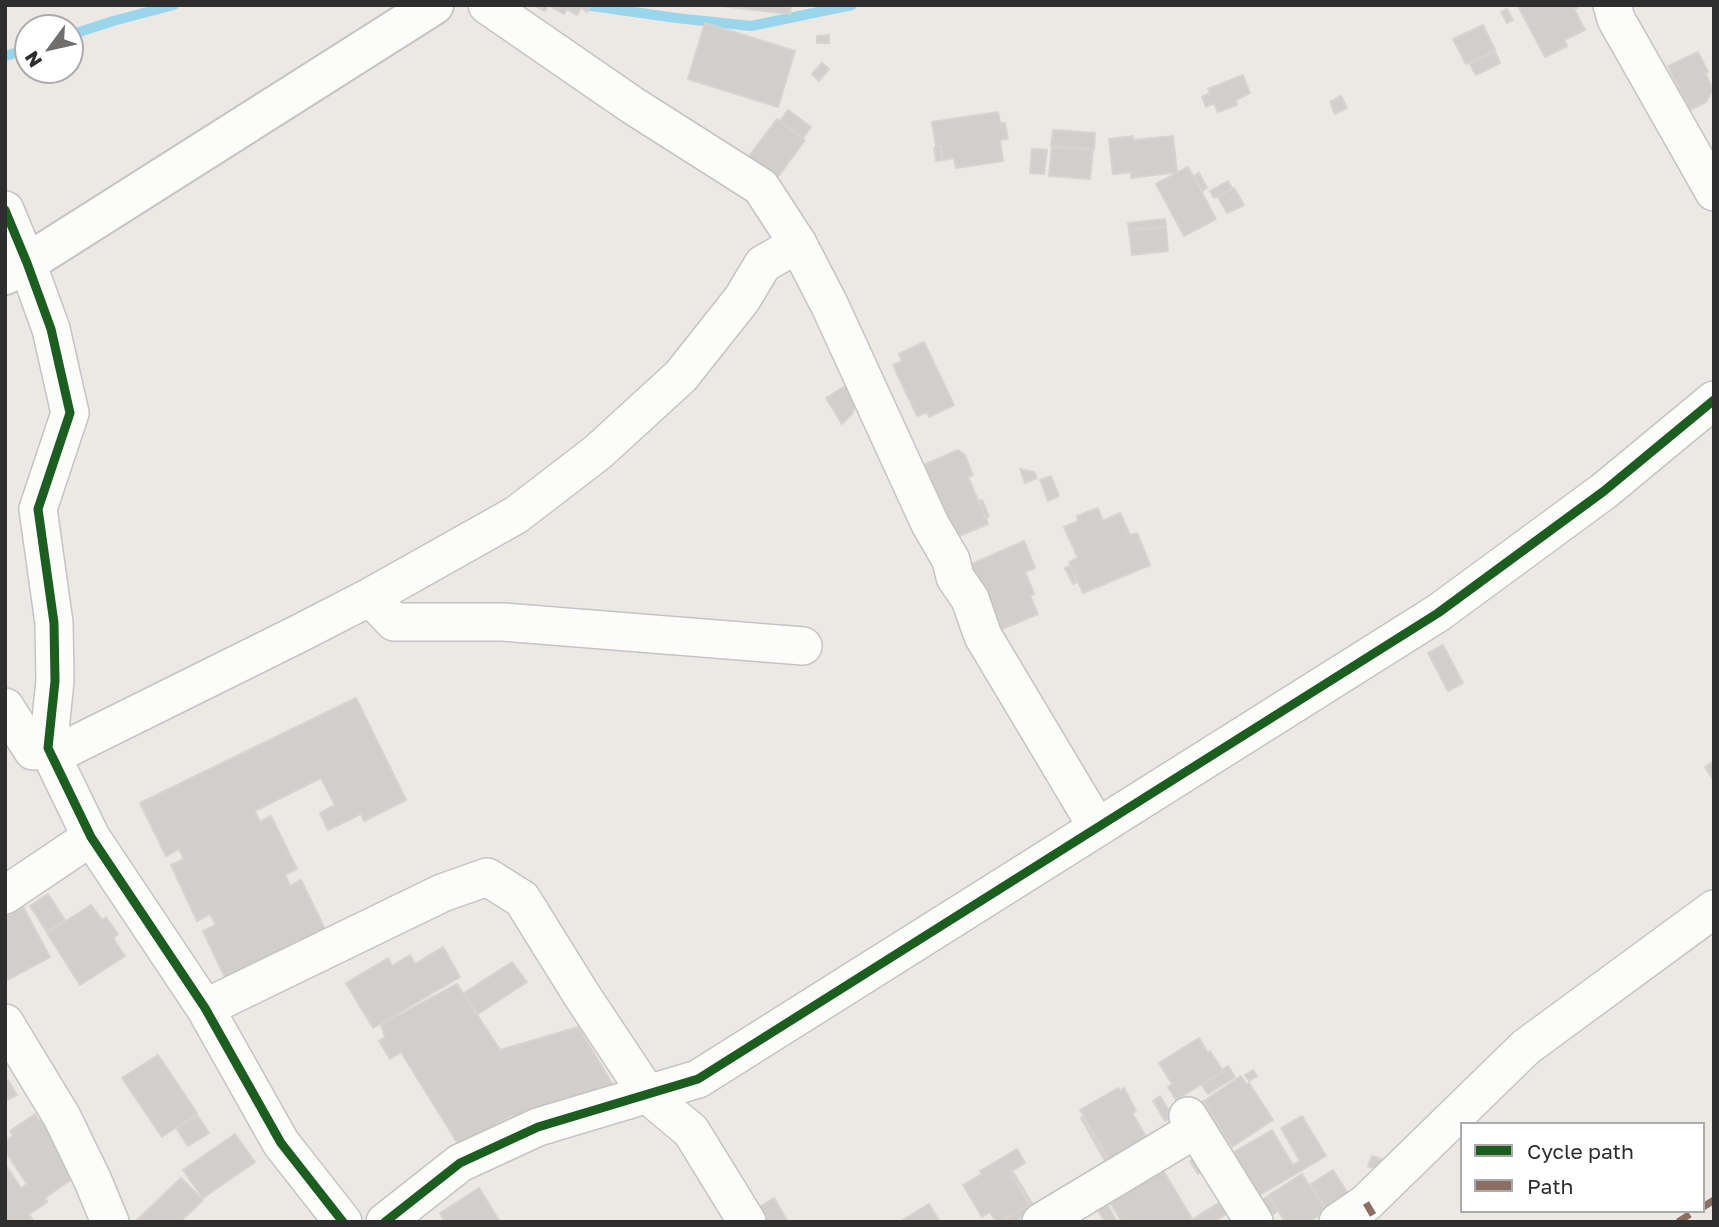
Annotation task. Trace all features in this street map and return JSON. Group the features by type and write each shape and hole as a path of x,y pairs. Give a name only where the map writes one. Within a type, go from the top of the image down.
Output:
{"street":[{"path":"16,269 434,5"},
{"path":"487,5 632,105 761,187 798,244 831,306 930,524 951,560 955,577 970,599 983,636 1097,827"},
{"path":"1612,5 1616,19 1714,192"},
{"path":"5,210 16,269 51,330 70,413 37,509 54,623 55,681 35,754"},
{"path":"35,754 300,633 516,515 598,452 681,376 742,299 763,264 798,244"},
{"path":"385,1222 460,1163 538,1127 698,1079 1438,613 1604,491 1714,400"},
{"path":"370,597 394,622 503,622 803,646"},
{"path":"5,707 205,1008 281,1143 343,1222"},
{"path":"5,895 91,837"},
{"path":"205,1008 442,893 487,877 522,900 648,1095 691,1131 747,1222"},
{"path":"1338,1222 1366,1203 1526,1047 1714,909"},
{"path":"5,1023 15,1062 62,1117 110,1222"},
{"path":"1041,1222 1192,1122 1254,1222"}],"building":[{"path":"534,5 548,5 545,11"},
{"path":"548,5 591,5 587,12 581,8 577,15 567,9 564,14"},
{"path":"713,5 791,5 790,14"},
{"path":"1577,5 1578,8 1574,9 1585,30 1564,40 1567,46 1545,57 1518,6"},
{"path":"1507,9 1513,20 1507,23 1501,12"},
{"path":"705,23 795,51 778,107 688,79"},
{"path":"1483,25 1495,50 1466,64 1453,39"},
{"path":"829,35 829,43 817,43 817,36"},
{"path":"1495,52 1500,63 1476,75 1470,64"},
{"path":"1698,52 1713,89 1706,102 1690,110 1668,66"},
{"path":"822,63 829,69 819,81 812,74"},
{"path":"1243,75 1250,93 1236,100 1237,105 1218,112 1214,103 1206,107 1202,97 1210,93 1208,89"},
{"path":"1341,96 1347,108 1335,114 1330,102"},
{"path":"788,110 811,127 803,138 780,121"},
{"path":"998,112 1000,123 1005,123 1008,139 1000,140 1003,161 956,168 954,158 943,160 941,146 936,146 932,122"},
{"path":"777,119 805,140 777,178 749,156"},
{"path":"1053,130 1095,133 1094,149 1051,146"},
{"path":"1133,136 1134,140 1173,136 1177,172 1131,178 1131,172 1113,174 1109,139"},
{"path":"940,146 942,160 936,161 934,148"},
{"path":"1052,147 1093,150 1090,179 1049,176"},
{"path":"1032,149 1047,150 1044,174 1030,173"},
{"path":"1188,167 1216,219 1184,236 1156,184"},
{"path":"1199,173 1207,188 1202,191 1194,176"},
{"path":"1228,181 1232,189 1214,198 1210,191"},
{"path":"1234,188 1244,205 1227,213 1218,197"},
{"path":"1165,219 1166,226 1129,230 1128,223"},
{"path":"1166,227 1168,251 1132,255 1129,231"},
{"path":"924,342 954,405 929,417 927,412 917,416 893,365 902,361 899,354"},
{"path":"847,385 857,401 852,414 842,424 826,398"},
{"path":"958,450 965,455 973,475 968,477 988,524 947,541 917,468"},
{"path":"1020,469 1034,472 1037,478 1025,483"},
{"path":"1051,476 1059,496 1048,501 1040,480"},
{"path":"982,500 989,517 986,518 979,501"},
{"path":"1098,508 1103,521 1120,513 1130,535 1137,533 1150,565 1083,593 1069,562 1078,558 1064,527 1078,521 1077,516"},
{"path":"1024,541 1035,568 1025,572 1034,594 1030,596 1038,614 997,631 965,567"},
{"path":"1070,566 1077,582 1073,584 1065,568"},
{"path":"1443,645 1463,683 1448,691 1428,653"},
{"path":"356,698 406,800 364,821 361,814 328,830 320,813 335,805 321,778 255,811 260,822 271,816 297,869 285,875 290,886 301,880 328,935 228,984 203,931 216,925 210,914 197,921 171,865 184,859 179,849 166,856 140,803"},
{"path":"1714,761 1714,781 1705,767"},
{"path":"48,894 65,920 47,932 30,906"},
{"path":"91,905 102,920 106,917 118,934 113,938 125,956 80,985 47,933"},
{"path":"23,907 50,957 5,981 5,917"},
{"path":"443,947 460,977 373,1028 346,983 388,958 392,966 410,955 415,964"},
{"path":"512,962 527,982 478,1014 464,993"},
{"path":"457,984 500,1050 578,1027 615,1088 514,1120 512,1115 460,1147 401,1052 390,1059 379,1041 385,1037 381,1025"},
{"path":"1199,1038 1223,1071 1176,1100 1168,1087 1172,1084 1159,1063"},
{"path":"158,1055 197,1113 162,1137 122,1078"},
{"path":"1228,1066 1235,1077 1208,1094 1202,1085"},
{"path":"1253,1070 1257,1076 1249,1081 1245,1075"},
{"path":"1241,1076 1247,1085 1249,1083 1273,1120 1232,1147 1204,1101"},
{"path":"8,1080 17,1095 5,1101 5,1081"},
{"path":"1118,1088 1120,1091 1124,1088 1136,1111 1132,1113 1148,1140 1111,1162 1080,1110"},
{"path":"1160,1096 1172,1116 1165,1121 1153,1101"},
{"path":"1203,1101 1225,1136 1216,1142 1195,1106"},
{"path":"35,1114 39,1121 43,1118 76,1169 69,1174 72,1179 45,1198 47,1202 29,1214 34,1222 5,1222 5,1164 21,1188 27,1184 5,1151 5,1141 13,1136 10,1131"},
{"path":"197,1115 209,1133 188,1146 177,1129"},
{"path":"1302,1116 1326,1156 1251,1200 1227,1160 1235,1155 1234,1152 1272,1130 1293,1165 1300,1161 1281,1128"},
{"path":"1083,1117 1109,1162 1107,1164 1081,1118"},
{"path":"235,1134 255,1162 203,1198 183,1170"},
{"path":"1017,1149 1025,1163 1010,1172 1029,1205 999,1222 996,1222 990,1212 982,1217 963,1185 982,1174 980,1171"},
{"path":"1197,1156 1205,1169 1198,1174 1190,1161"},
{"path":"1372,1156 1382,1159 1378,1170 1368,1166"},
{"path":"1158,1162 1194,1222 1122,1222 1105,1194"},
{"path":"1333,1170 1351,1198 1328,1212 1311,1184"},
{"path":"1013,1172 1032,1203 1030,1204 1011,1173"},
{"path":"1302,1174 1326,1211 1309,1222 1285,1222 1269,1195"},
{"path":"181,1178 203,1200 180,1222 135,1222"},
{"path":"479,1188 500,1222 445,1222 440,1213"},
{"path":"1268,1196 1278,1211 1263,1221 1253,1206"},
{"path":"1103,1197 1117,1222 1105,1222 1093,1203"},
{"path":"774,1198 788,1222 767,1222 758,1208"},
{"path":"1225,1199 1232,1211 1213,1222 1195,1222 1193,1219"},
{"path":"929,1204 940,1222 899,1222"},
{"path":"1027,1206 1031,1212 1014,1222 1001,1222"}],"waterway":[{"path":"84,30 174,5"},
{"path":"585,5 751,26 852,5"},
{"path":"5,56 14,53"}],"marked path":[{"path":"1705,1206 1714,1200"},
{"path":"1366,1203 1377,1222"},
{"path":"1678,1222 1692,1213"}],"cycle path":[{"path":"5,210 51,329 70,413 38,509 54,623 55,681 48,748 91,837 205,1008 281,1143 343,1222"},
{"path":"385,1222 460,1163 538,1127 698,1079 1438,613 1604,491 1714,400"}]}
